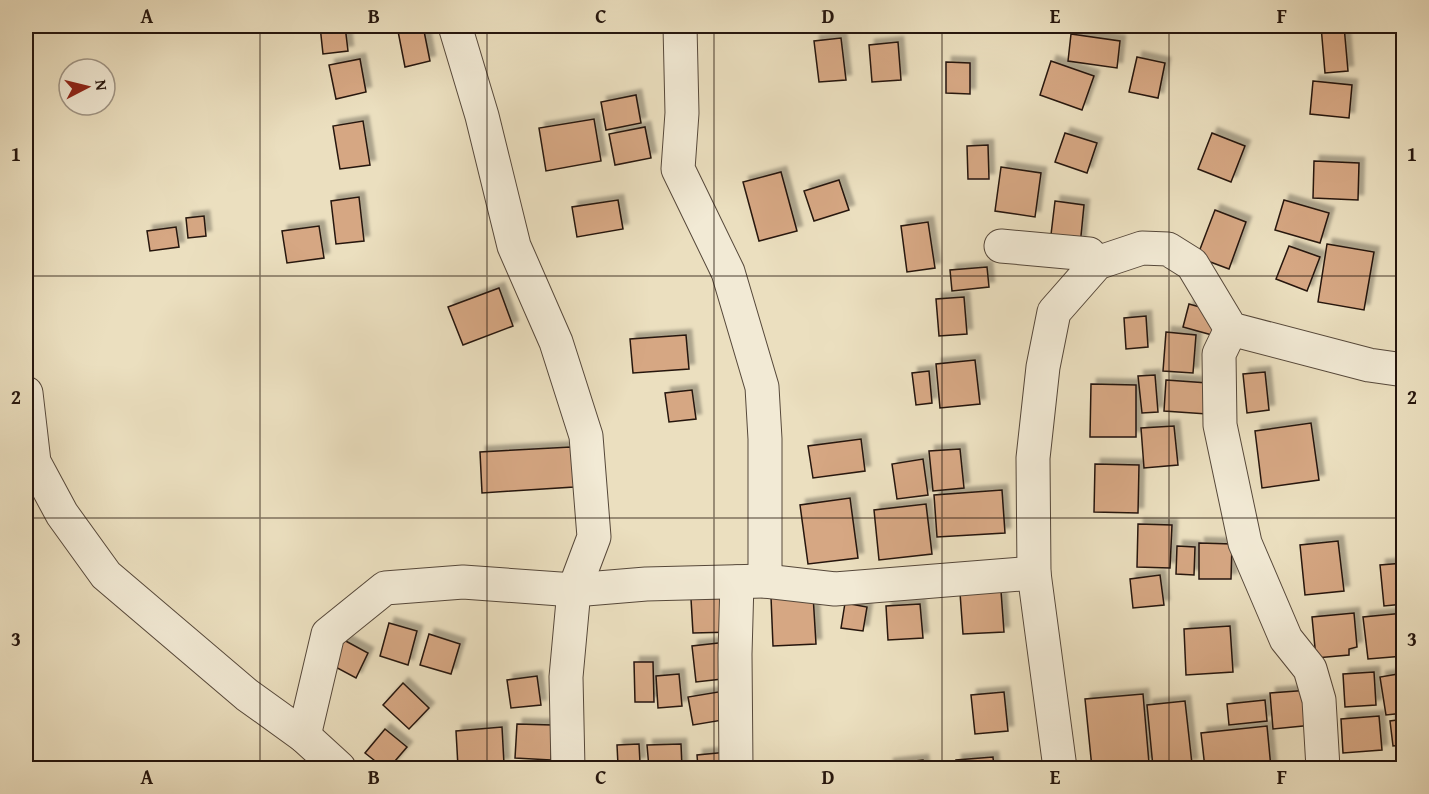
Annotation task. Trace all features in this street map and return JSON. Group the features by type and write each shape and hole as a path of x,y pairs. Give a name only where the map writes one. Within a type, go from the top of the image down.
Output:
{"street":[{"path":"455,26 483,116 514,246 556,342 586,436 594,537 574,590 566,677 568,768"},
{"path":"680,26 682,113 678,169 728,272 762,387 765,439 751,581 735,654 736,768"},
{"path":"1001,246 1089,254 1097,263"},
{"path":"1060,768 1034,573 1033,458 1043,367 1054,312 1097,263 1142,248 1168,249 1192,264 1231,329 1369,364 1404,370"},
{"path":"1231,329 1219,354 1220,425 1245,543 1287,639 1310,669 1319,700 1323,768"},
{"path":"26,393 34,462 62,514 106,575 248,695 304,736 339,768"},
{"path":"304,736 328,634 385,588 462,582 574,590 646,584 751,581 836,589 1034,573"}],"building":[{"path":"320,26 345,26 348,51 323,54"},
{"path":"397,26 423,26 430,61 405,67"},
{"path":"502,26 528,26 503,31"},
{"path":"1321,26 1344,26 1348,71 1325,73"},
{"path":"1071,34 1120,41 1117,68 1068,61"},
{"path":"841,38 846,80 819,82 814,41"},
{"path":"898,42 901,80 872,82 869,45"},
{"path":"1137,57 1165,63 1158,98 1129,92"},
{"path":"360,59 366,92 336,99 329,65"},
{"path":"1051,61 1094,76 1082,110 1040,95"},
{"path":"946,62 970,63 970,94 946,93"},
{"path":"1313,81 1352,85 1349,118 1310,114"},
{"path":"636,95 641,123 606,130 601,102"},
{"path":"594,119 601,161 546,171 539,128"},
{"path":"363,121 370,165 340,169 333,126"},
{"path":"645,127 651,158 615,165 609,134"},
{"path":"1065,133 1097,143 1087,173 1055,162"},
{"path":"1212,133 1245,146 1231,182 1198,169"},
{"path":"988,145 989,179 968,179 967,146"},
{"path":"1314,161 1359,163 1358,200 1313,198"},
{"path":"1001,167 1041,173 1035,217 995,211"},
{"path":"781,172 797,231 759,241 743,182"},
{"path":"839,180 849,210 814,221 804,191"},
{"path":"359,197 364,241 336,244 331,201"},
{"path":"618,200 623,229 577,237 572,207"},
{"path":"1284,200 1329,213 1320,243 1275,230"},
{"path":"1055,201 1084,205 1080,246 1050,243"},
{"path":"1215,210 1246,222 1229,269 1197,257"},
{"path":"204,216 206,236 188,238 186,218"},
{"path":"928,222 935,268 907,272 901,226"},
{"path":"319,226 324,258 287,263 282,231"},
{"path":"176,227 179,247 150,251 147,231"},
{"path":"1327,244 1374,252 1364,310 1318,302"},
{"path":"1289,246 1320,257 1307,291 1276,279"},
{"path":"987,267 989,287 952,291 950,270"},
{"path":"499,288 513,326 463,345 448,307"},
{"path":"964,297 967,334 939,336 936,299"},
{"path":"1189,304 1218,312 1212,335 1183,327"},
{"path":"1146,316 1148,347 1126,349 1124,318"},
{"path":"1166,332 1196,335 1193,373 1163,371"},
{"path":"686,335 689,369 633,373 630,339"},
{"path":"975,360 980,404 940,408 936,364"},
{"path":"929,371 932,403 916,405 912,373"},
{"path":"1265,372 1269,410 1247,413 1243,374"},
{"path":"1155,375 1158,412 1142,413 1138,376"},
{"path":"1166,380 1208,383 1207,414 1164,411"},
{"path":"1091,384 1136,385 1136,437 1090,437"},
{"path":"692,390 696,419 669,422 665,393"},
{"path":"1311,423 1319,480 1262,488 1255,431"},
{"path":"1174,426 1178,465 1144,468 1141,428"},
{"path":"861,439 865,471 813,478 808,446"},
{"path":"571,447 574,487 482,493 480,452"},
{"path":"960,449 964,488 933,491 929,451"},
{"path":"923,459 928,495 897,499 892,464"},
{"path":"1095,464 1139,465 1138,513 1094,512"},
{"path":"1002,490 1005,533 937,537 934,495"},
{"path":"850,498 858,558 808,564 800,505"},
{"path":"926,504 932,554 879,560 874,510"},
{"path":"1138,524 1172,525 1170,568 1137,567"},
{"path":"1338,541 1344,591 1305,595 1300,545"},
{"path":"1199,543 1232,544 1231,579 1199,579"},
{"path":"1177,546 1195,547 1194,575 1176,574"},
{"path":"1404,563 1404,604 1384,606 1380,565"},
{"path":"1160,575 1164,605 1133,608 1130,579"},
{"path":"1001,591 1004,632 963,634 960,593"},
{"path":"813,595 816,644 773,646 771,597"},
{"path":"731,598 733,632 693,633 691,599"},
{"path":"845,603 867,607 863,631 841,628"},
{"path":"920,604 923,638 888,640 886,606"},
{"path":"1354,613 1357,647 1349,649 1349,655 1316,658 1312,617"},
{"path":"1404,613 1404,656 1368,659 1363,617"},
{"path":"389,623 417,631 408,665 380,656"},
{"path":"1230,626 1233,672 1186,675 1184,629"},
{"path":"429,634 460,644 451,674 420,665"},
{"path":"342,639 368,653 356,678 328,663"},
{"path":"727,642 731,678 696,682 692,646"},
{"path":"634,662 653,662 654,702 635,702"},
{"path":"1374,672 1376,705 1345,707 1343,674"},
{"path":"1404,673 1404,713 1386,715 1380,677"},
{"path":"679,674 682,706 658,708 656,676"},
{"path":"537,676 541,705 511,708 507,680"},
{"path":"403,683 429,708 409,729 383,705"},
{"path":"1310,690 1313,725 1273,729 1270,693"},
{"path":"724,691 729,719 693,725 688,697"},
{"path":"1004,692 1008,731 975,734 971,695"},
{"path":"1143,694 1149,763 1092,768 1085,699"},
{"path":"1265,700 1267,721 1229,725 1227,704"},
{"path":"1185,701 1192,764 1153,767 1147,705"},
{"path":"1379,716 1382,750 1343,753 1341,719"},
{"path":"1404,719 1404,745 1393,746 1390,721"},
{"path":"517,724 552,725 551,760 515,758"},
{"path":"1267,726 1271,768 1205,768 1201,733"},
{"path":"502,727 504,764 458,767 456,731"},
{"path":"385,729 407,747 389,768 384,768 365,753"},
{"path":"639,744 640,763 618,765 617,745"},
{"path":"681,744 682,768 649,768 647,745"},
{"path":"728,752 729,768 698,768 697,755"},
{"path":"993,757 994,768 957,768 956,760"},
{"path":"923,760 924,768 888,768 888,764"}]}
